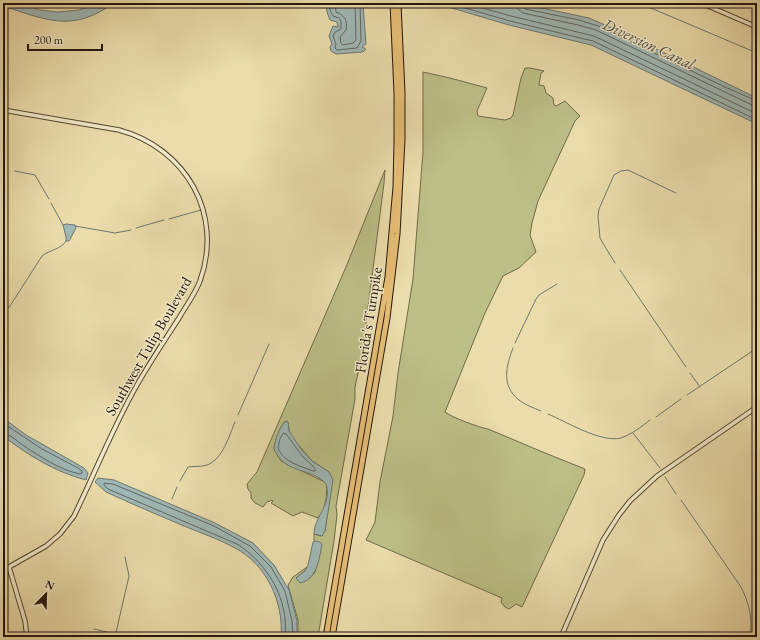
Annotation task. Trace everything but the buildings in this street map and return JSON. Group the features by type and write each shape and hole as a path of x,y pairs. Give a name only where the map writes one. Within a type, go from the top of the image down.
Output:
{"highway":[{"name":"Florida's Turnpike","path":"326,637 388,277 395,194 397,141 397,93 393,3"},
{"name":"Florida's Turnpike","path":"332,637 387,318 397,234 401,187 402,124 398,3"}],"street":[{"path":"701,3 757,27"},
{"name":"Southwest Tulip Boulevard","path":"3,110 119,130 150,142 167,154 175,162 193,186 204,216 207,242 203,270 195,291 137,386 74,516 60,534 46,546 9,567 3,568"},
{"path":"561,637 603,540 630,501 657,476 757,407"},
{"path":"9,567 25,621 27,637"}],"green space":[{"path":"525,68 544,71 541,73 539,85 544,86 546,93 553,98 554,105 556,106 565,101 580,116 575,121 538,201 530,235 536,252 519,268 503,276 485,313 445,412 459,419 488,429 585,469 584,475 522,607 516,604 509,609 501,602 502,598 366,540 375,522 380,482 393,416 398,373 413,279 423,152 423,72 487,88 477,111 478,116 505,120 511,118 513,115 521,78"},
{"path":"385,170 362,355 355,387 355,399 336,506 337,515 334,541 318,637 298,637 298,620 288,585 293,577 307,567 305,571 296,578 310,578 315,572 314,534 321,536 325,531 332,483 329,472 312,461 291,436 288,422 284,422 280,428 274,449 281,461 325,482 327,486 323,511 318,518 302,512 293,516 271,503 273,501 271,500 269,502 268,501 263,507 255,503 251,498 251,493 247,484 257,472 346,267"}],"water":[{"path":"3,3 21,3 40,10 58,12 79,10 96,3 114,3 85,18 72,21 59,21 33,16 3,6"},
{"path":"326,3 363,3 366,44 362,47 366,49 363,52 336,54 331,51 330,47 332,44 329,36 333,26 338,27 337,22 330,20"},
{"path":"435,3 518,3 589,18 757,98 757,124 591,45 509,25"},
{"path":"63,225 75,225 76,228 69,241 66,241"},
{"path":"3,418 26,435 84,468 88,473 86,480 53,468 22,450 3,436"},
{"path":"286,421 288,422 289,431 301,449 312,461 329,472 333,480 325,531 322,536 314,534 317,521 327,498 326,484 314,475 285,463 274,449 281,427"},
{"path":"98,478 114,480 215,523 253,543 274,565 289,590 297,621 297,637 281,637 279,611 271,585 256,564 246,555 223,542 106,492 95,482"},
{"path":"316,541 322,544 316,568 314,573 306,581 300,583 296,578 305,571 308,565 313,542"}],"waterway":[{"path":"639,3 757,53"},
{"path":"615,263 600,238 598,216 599,209 614,175 621,171 628,170 676,193"},
{"path":"15,171 35,175 49,199"},
{"path":"51,203 63,225"},
{"path":"169,219 201,210"},
{"path":"136,228 164,220"},
{"path":"75,226 115,233 131,230"},
{"path":"3,314 10,306 42,256 62,246 66,241"},
{"path":"620,270 686,367"},
{"path":"515,343 536,299 539,295 557,284"},
{"path":"238,415 269,344"},
{"path":"513,348 507,369 507,382 509,388 521,402 541,411"},
{"path":"687,395 757,348"},
{"path":"690,373 700,387"},
{"path":"656,417 681,399"},
{"path":"548,414 594,435 613,439 621,438 629,434 650,420"},
{"path":"180,481 188,467 207,465 217,458 225,446 235,422"},
{"path":"633,433 660,468"},
{"path":"665,477 676,494"},
{"path":"172,499 177,487"},
{"path":"681,500 741,587 750,611 750,637"},
{"path":"115,637 129,576 125,557"},
{"path":"94,629 115,634"}],"water label":[{"name":"Diversion Canal","path":"649,44"}]}
